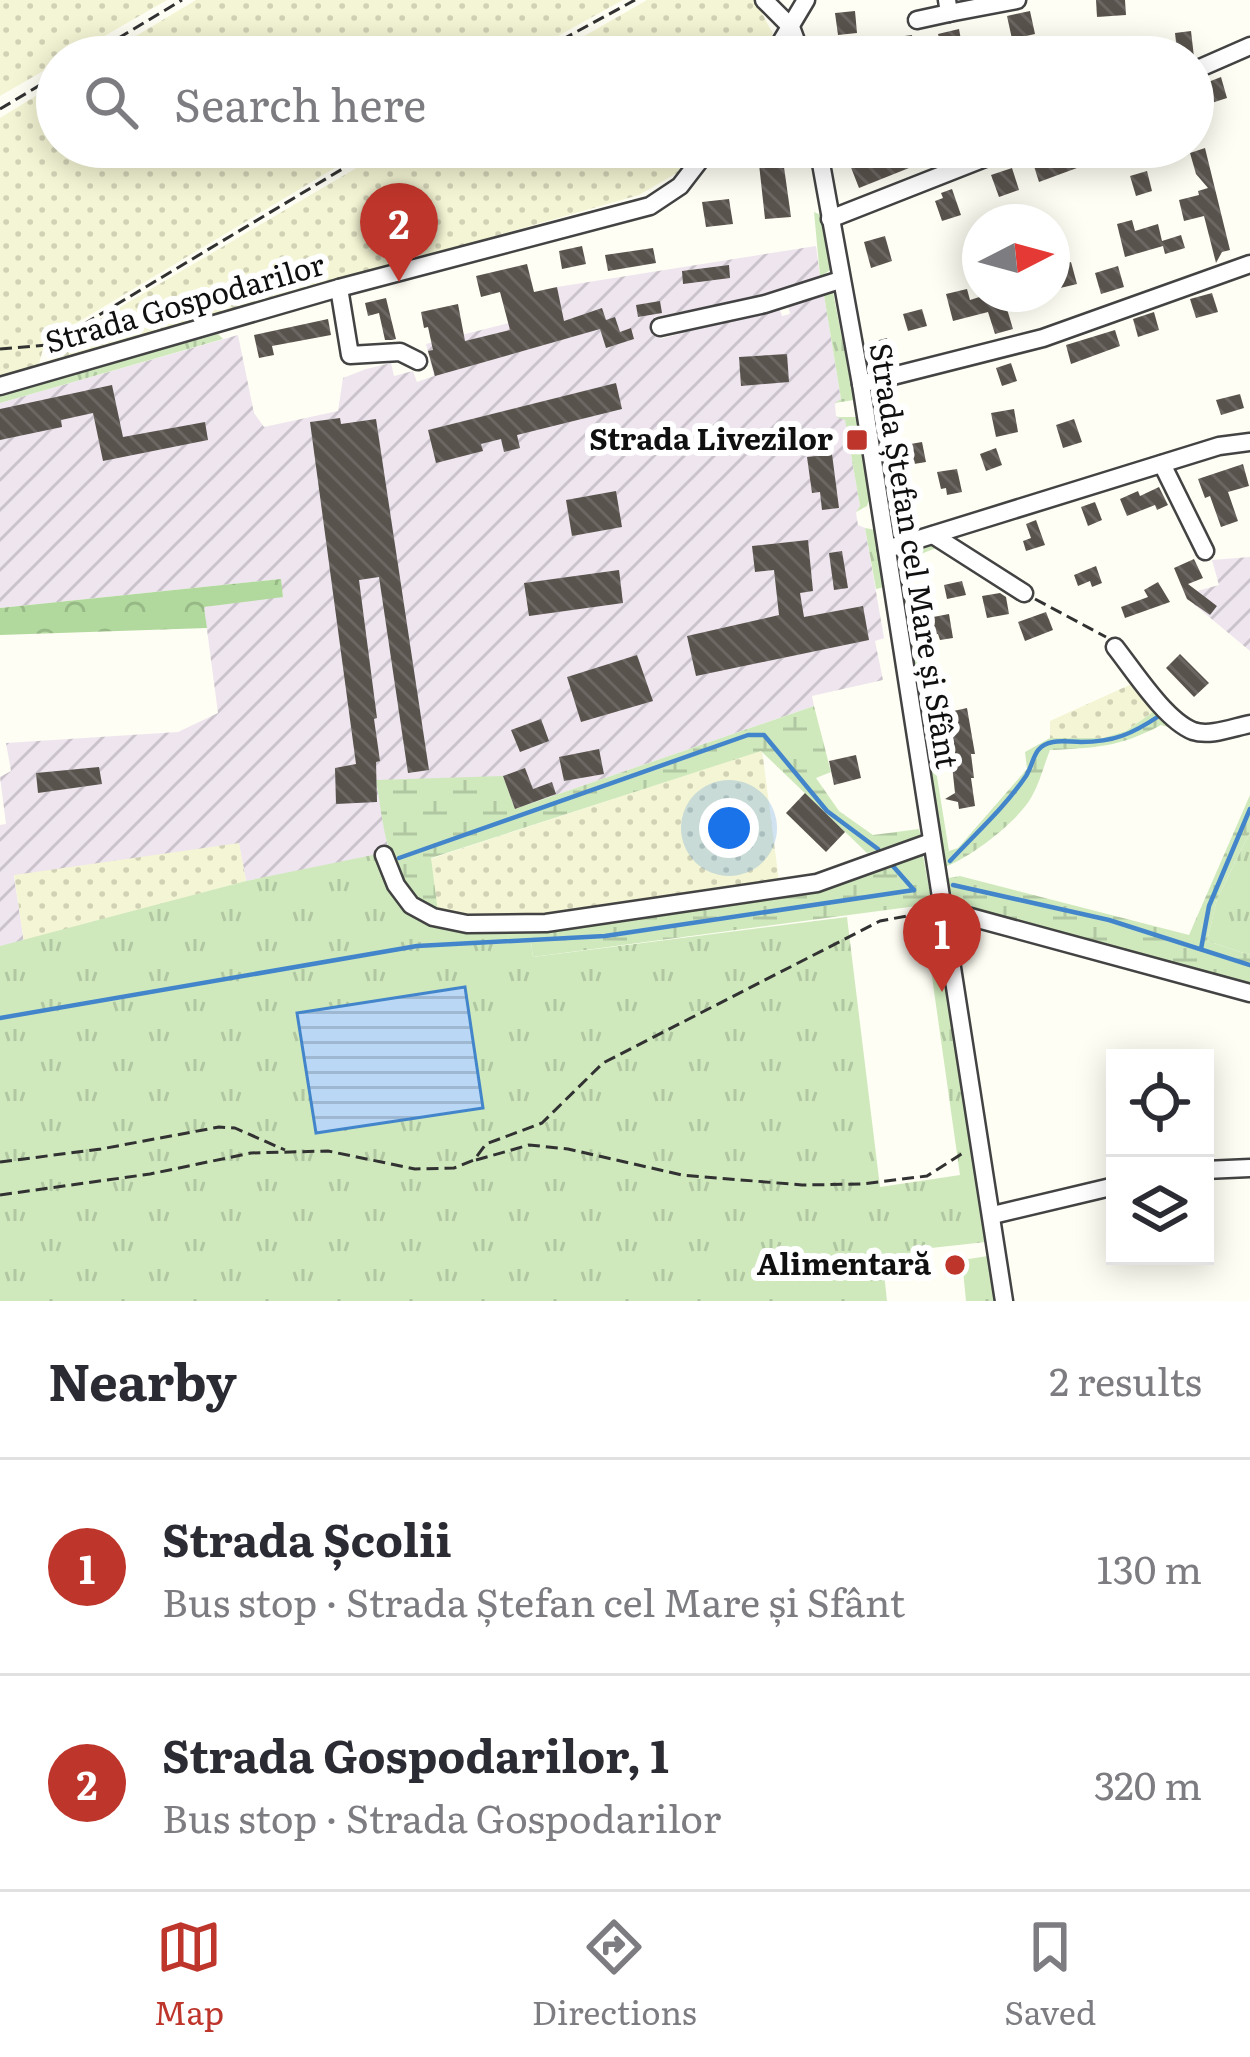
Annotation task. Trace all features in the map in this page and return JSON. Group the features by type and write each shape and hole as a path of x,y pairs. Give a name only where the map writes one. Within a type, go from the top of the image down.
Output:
{"street":[{"path":"764,0 794,36"},
{"path":"785,36 806,0"},
{"path":"917,20 948,7 1017,0"},
{"path":"1214,62 1250,46"},
{"name":"Strada Gospodarilor","path":"0,386 340,288 650,206 680,186 694,168"},
{"name":"Strada Ștefan cel Mare și Sfânt","path":"822,168 861,384 1004,1301"},
{"path":"830,219 960,168"},
{"path":"861,384 985,356 1250,264"},
{"path":"660,326 765,304 840,280"},
{"path":"340,288 350,355 400,352 418,361"},
{"path":"887,548 1250,442"},
{"path":"1162,464 1205,551"},
{"path":"933,535 1024,593"},
{"path":"1115,647 1160,704 1188,728 1207,733 1250,724"},
{"path":"384,855 396,885 411,905 433,917 466,924 546,923 793,888 931,842"},
{"path":"940,909 1250,993"},
{"path":"1214,1170 1250,1168"},
{"path":"993,1215 1106,1188"}],"path":[{"path":"121,36 182,0"},
{"path":"568,36 634,0"},
{"path":"0,109 36,88"},
{"path":"0,350 49,344 344,168"},
{"path":"1024,593 1102,633 1115,647"},
{"path":"474,1160 486,1144 542,1123 604,1063 880,921 940,909"},
{"path":"0,1162 219,1127 235,1128 289,1152"},
{"path":"0,1195 251,1154 328,1151 415,1169 454,1168 529,1145 682,1175 802,1185 862,1184 927,1176 980,1140"}],"shaded area":[{"path":"816,246 820,276 813,282 654,317 660,339 779,307 782,316 790,314 788,304 824,295 841,399 835,404 836,416 845,419 860,506 858,525 865,528 884,638 875,641 883,680 812,696 814,706 515,809 376,781 389,854 246,881 239,844 14,876 24,942 0,946 0,825 6,824 0,777 11,771 6,743 178,732 218,713 204,607 283,596 280,579 0,608 0,403 238,335 254,413 264,427 338,411 343,378 366,369 391,363 394,376 413,371 417,382 434,376 426,344 561,310 557,287"},
{"path":"1250,557 1250,651 1190,601 1197,591 1219,585 1212,560"}],"green space":[{"path":"0,0 167,0 104,36 36,36 36,75 0,96"},
{"path":"196,0 623,0 558,36 136,36"},
{"path":"647,0 755,0 773,34 772,36 584,36"},
{"path":"36,96 36,168 335,168 45,342 38,367 0,376 0,118"},
{"path":"356,168 686,168 639,195 50,363 54,346"},
{"path":"814,212 821,215 830,270 813,282 820,276"},
{"path":"833,292 854,400 835,403 841,399 824,295"},
{"path":"218,334 223,339 0,403 0,395"},
{"path":"874,388 910,528 898,530 889,522 865,390"},
{"path":"836,417 857,417 870,498 856,512 860,506 845,420"},
{"path":"865,528 876,530 885,587 876,589"},
{"path":"936,542 941,546 901,562 906,606 917,606 918,613 911,616 949,851 940,854 896,560 901,551"},
{"path":"281,579 283,597 204,607 207,628 0,635 0,608"},
{"path":"1136,682 1153,712 1126,731 1103,738 1050,738 1050,721"},
{"path":"1152,704 1182,731 1161,725 1107,745 1050,750 1035,791 1016,817 979,848 942,868 940,854 958,848 1027,769 1025,752 1050,738 1103,738 1126,731 1153,712"},
{"path":"814,706 831,772 816,778 839,811 873,835 919,829 921,837 867,853 761,751 431,858 438,912 408,888 391,855 376,780 503,776 515,809"},
{"path":"762,750 779,881 545,913 438,912 430,859"},
{"path":"1250,795 1250,832 1217,899 1207,941 1250,955 1250,983 948,902 944,879 960,876 1189,935"},
{"path":"1250,832 1250,955 1207,941 1217,899"},
{"path":"239,843 246,881 24,942 14,875"},
{"path":"922,850 932,904 533,957 529,928 584,926 805,893"},
{"path":"373,855 408,911 529,928 533,957 847,917 880,1187 960,1175 922,906 932,904 986,1242 922,1249 924,1267 884,1273 887,1301 0,1301 0,946 246,881"},
{"path":"988,1256 996,1301 966,1301 962,1260"}],"water":[{"path":"465,987 483,1108 316,1133 297,1013"}],"building":[{"path":"1096,0 1125,0 1126,15 1097,17"},
{"path":"855,11 857,33 838,35 835,13"},
{"path":"1030,11 1035,34 1011,36 1007,16"},
{"path":"959,29 960,36 938,36"},
{"path":"1221,77 1227,98 1214,102 1214,80"},
{"path":"759,168 784,168 791,217 765,219"},
{"path":"851,168 909,168 859,188"},
{"path":"1012,168 1019,190 999,197 991,175"},
{"path":"1035,168 1077,168 1039,182"},
{"path":"1194,168 1210,168 1230,250 1222,252 1216,263 1204,216 1184,221 1179,200 1208,188"},
{"path":"1147,171 1152,191 1136,196 1130,176"},
{"path":"952,189 961,215 942,221 935,201"},
{"path":"729,199 733,224 706,227 702,202"},
{"path":"1132,220 1135,231 1158,224 1162,241 1181,235 1185,248 1165,254 1163,246 1125,257 1117,224"},
{"path":"885,236 892,261 871,268 864,242"},
{"path":"582,246 586,264 562,269 559,251"},
{"path":"653,248 656,263 608,271 605,255"},
{"path":"1070,262 1077,284 1070,286"},
{"path":"527,264 534,292 557,287 564,321 602,308 606,320 615,317 620,332 631,328 634,339 606,348 600,329 435,376 428,327 424,328 421,312 458,304 465,341 510,330 500,292 481,297 476,276"},
{"path":"729,265 730,278 683,284 682,271"},
{"path":"1118,266 1124,287 1101,294 1095,273"},
{"path":"962,290 962,312 988,312 953,321 946,294"},
{"path":"1212,293 1218,312 1196,318 1190,299"},
{"path":"386,298 396,339 392,340 385,340 379,313 368,316 365,303"},
{"path":"660,301 662,313 638,317 636,305"},
{"path":"922,309 927,326 908,331 903,314"},
{"path":"988,312 1008,312 1013,329 995,334"},
{"path":"1154,312 1159,330 1138,337 1133,319"},
{"path":"328,319 331,335 272,346 274,355 259,358 254,335"},
{"path":"1115,330 1120,346 1071,364 1066,345"},
{"path":"887,338 893,361 876,365 871,342"},
{"path":"787,354 789,382 741,386 739,357"},
{"path":"1011,363 1017,381 1002,386 996,368"},
{"path":"616,383 622,409 517,435 520,448 504,452 501,439 481,444 483,451 436,463 428,430"},
{"path":"112,385 123,437 205,422 208,440 103,461 93,413 61,420 62,427 0,440 0,409"},
{"path":"1240,394 1244,408 1221,415 1216,400"},
{"path":"1014,409 1018,432 996,437 991,413"},
{"path":"340,418 341,424 376,419 429,770 408,773 379,577 359,580 377,718 377,802 336,804 335,768 356,764 310,422"},
{"path":"1074,419 1082,442 1063,448 1056,425"},
{"path":"922,442 926,462 908,465 905,445"},
{"path":"996,448 1002,465 986,471 980,454"},
{"path":"832,454 839,508 822,510 820,492 812,493 807,457"},
{"path":"1243,464 1249,486 1228,492 1238,521 1221,527 1198,479"},
{"path":"957,469 962,492 947,495 937,472"},
{"path":"1159,487 1168,505 1127,516 1120,499"},
{"path":"616,491 622,527 572,536 566,500"},
{"path":"1095,502 1102,520 1088,526 1081,507"},
{"path":"1036,520 1045,545 1026,551 1023,541 1031,538 1026,524"},
{"path":"808,540 813,591 800,593 804,617 863,606 869,640 696,676 687,636 779,615 774,570 755,572 752,546"},
{"path":"842,551 848,588 834,590 829,553"},
{"path":"1194,559 1203,578 1188,584 1217,606 1210,615 1187,599 1174,568"},
{"path":"1096,566 1102,583 1078,586 1074,575"},
{"path":"619,570 623,603 529,616 524,583"},
{"path":"962,581 966,595 947,599 944,585"},
{"path":"1158,582 1170,602 1125,618 1121,607 1148,597 1144,590"},
{"path":"1000,593 1006,597 1009,614 987,618 982,596"},
{"path":"1046,612 1053,630 1025,641 1018,622"},
{"path":"949,614 953,638 940,640 938,634 931,635 928,618"},
{"path":"1180,654 1209,683 1194,697 1166,668"},
{"path":"637,655 653,701 581,722 567,677"},
{"path":"967,708 975,754 971,754 971,778 975,806 959,809 958,802 945,799 955,793 949,712"},
{"path":"541,719 549,741 520,752 511,730"},
{"path":"599,749 604,774 564,781 559,757"},
{"path":"856,755 861,778 834,785 829,761"},
{"path":"99,767 102,784 38,793 36,773"},
{"path":"525,768 533,789 552,782 556,794 515,809 503,776"},
{"path":"805,793 845,832 826,852 786,813"}],"waterway":[{"path":"950,861 1018,787 1041,747 1056,741 1113,739 1159,716"},
{"path":"399,858 748,735 764,735 827,811 878,849"},
{"path":"1201,949 1209,906 1250,809"},
{"path":"892,865 914,890"},
{"path":"953,885 1109,920 1250,965"},
{"path":"0,1018 417,946 605,936 914,890"}],"place":[{"name":"Strada Gospodarilor, 1","path":"399,282"},
{"name":"Strada Livezilor","path":"857,440"},
{"name":"Strada Școlii","path":"942,992"},
{"name":"Alimentară","path":"955,1265"}]}
